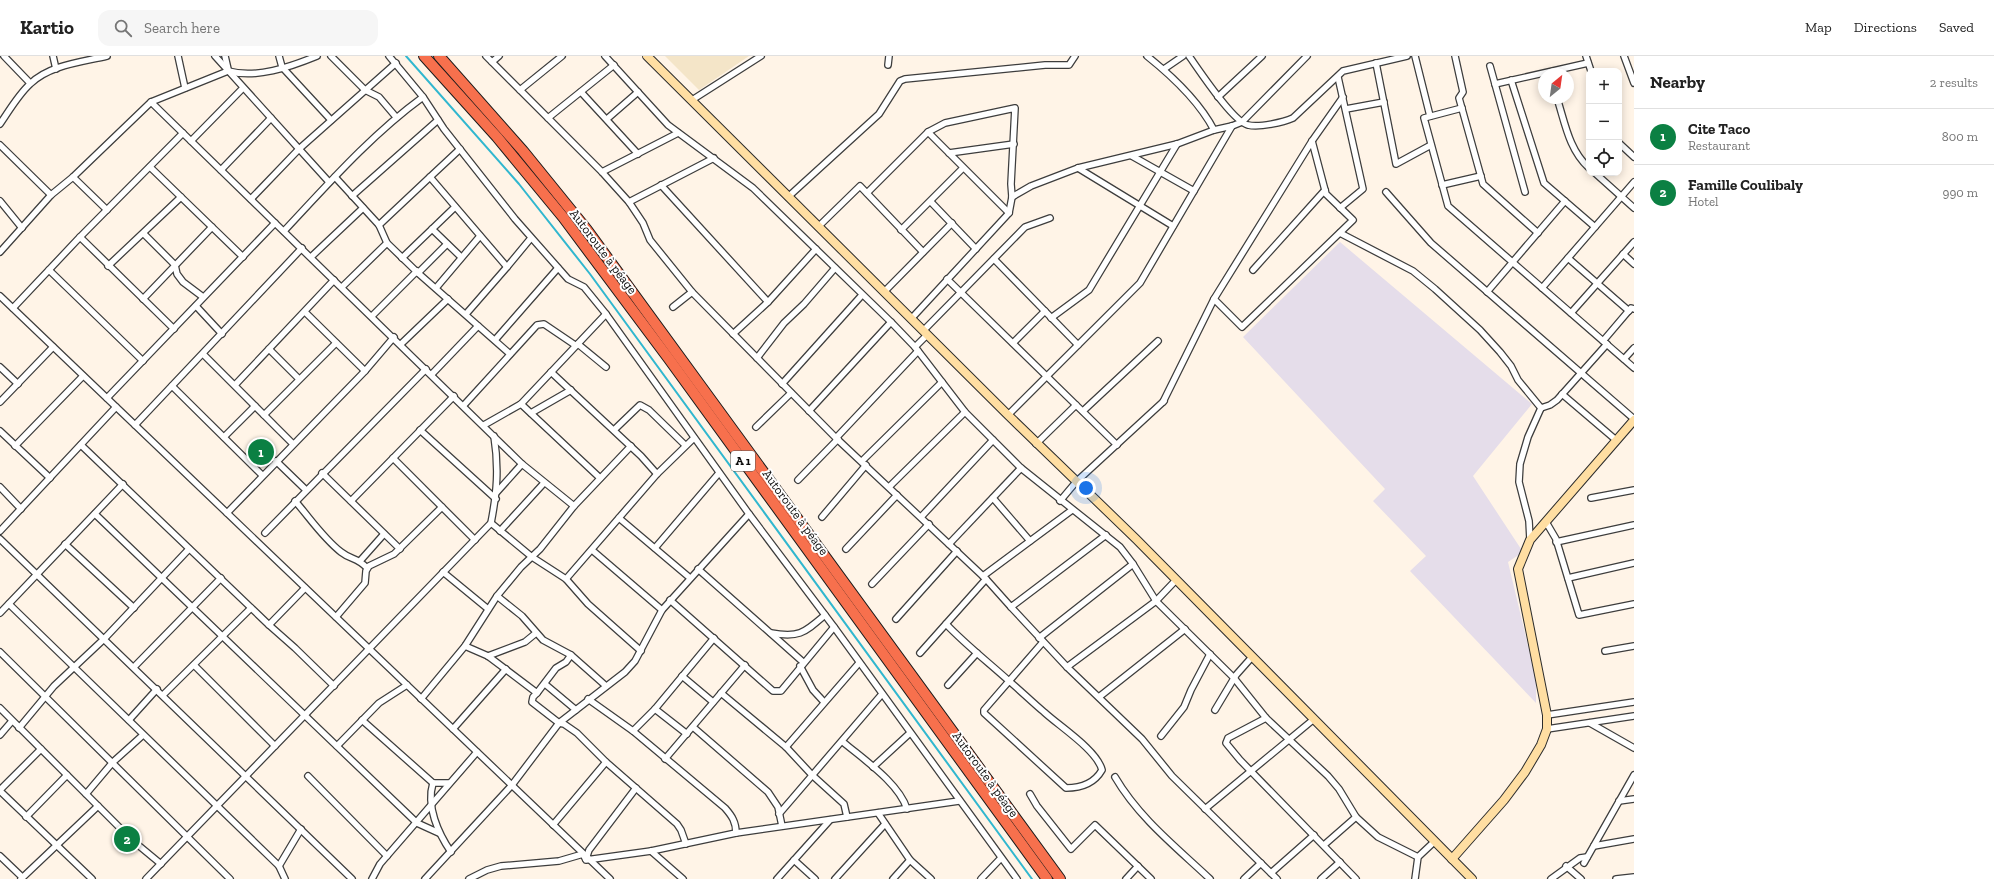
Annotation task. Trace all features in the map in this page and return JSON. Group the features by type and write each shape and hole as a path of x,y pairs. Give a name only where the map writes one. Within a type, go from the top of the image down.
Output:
{"highway":[{"name":"Autoroute à péage","path":"424,56 497,137 563,217 664,353 1047,879"},
{"name":"A 1","path":"439,56 523,150 587,230 1060,879"}],"street":[{"path":"53,56 56,69"},
{"path":"0,124 30,83 56,69 107,56"},
{"path":"178,56 185,88"},
{"path":"214,56 329,182"},
{"path":"225,56 228,71"},
{"path":"279,56 282,67 331,120"},
{"path":"0,252 51,195 73,177 151,102 228,71 249,74 282,67 317,56"},
{"path":"331,56 365,90 379,97 396,117"},
{"path":"389,56 423,97 460,149 531,238 568,279 584,287 606,314 719,473 834,627 1017,879"},
{"path":"486,56 602,172 629,202 643,223 650,240 692,292 809,411 984,577 1041,640 1142,740 1172,776 1277,879"},
{"path":"492,62 499,56"},
{"path":"520,90 562,56"},
{"path":"605,56 678,133 753,188 891,322 917,349 965,412 1021,468 1060,501 1120,547 1134,564 1156,601 1234,678 1266,718 1328,776 1339,789 1356,817 1378,837 1418,857"},
{"path":"647,56 1036,444 1176,580 1472,879"},
{"path":"692,100 761,56"},
{"path":"888,65 889,56"},
{"path":"788,197 879,114 900,82 905,79 1045,65 1070,65 1075,56"},
{"path":"1147,56 1164,69 1206,114 1214,130"},
{"path":"1164,69 1183,56"},
{"path":"1189,56 1218,97 1242,122 1248,125 1259,126 1286,122 1293,118 1343,71 1407,56"},
{"path":"1218,97 1262,56"},
{"path":"1012,197 1031,186 1078,168 1177,144 1214,130 1242,122 1307,56"},
{"path":"1415,56 1430,116"},
{"path":"1455,56 1464,92 1459,98 1483,184 1538,233"},
{"path":"1586,56 1589,68"},
{"path":"1624,56 1634,83"},
{"path":"2,57 30,83"},
{"path":"251,199 299,149 396,63"},
{"path":"1376,63 1396,164 1431,145"},
{"path":"1571,68 1588,64"},
{"path":"548,118 614,65"},
{"path":"1490,66 1525,192"},
{"path":"1495,84 1538,75"},
{"path":"1338,77 1363,189 1340,208"},
{"path":"1511,80 1544,183 1595,227"},
{"path":"191,141 243,88"},
{"path":"581,92 638,154"},
{"path":"606,119 638,92"},
{"path":"284,231 329,182 396,117 423,97"},
{"path":"1060,501 1076,482 1163,402 1214,299 1312,141 1343,98"},
{"path":"151,102 464,405 522,464 574,506"},
{"path":"1346,109 1384,102"},
{"path":"1559,104 1571,144 1581,161 1586,165"},
{"path":"867,193 928,132 945,123 1015,108 1011,184 1012,197 1009,213 911,319"},
{"path":"1462,108 1424,118 1448,206 1634,368"},
{"path":"221,170 271,118"},
{"path":"352,196 438,120"},
{"path":"1008,415 1140,283 1232,126"},
{"path":"928,132 1009,213"},
{"path":"13,308 80,237 183,133"},
{"path":"602,172 678,133"},
{"path":"1214,299 1242,327 1353,220 1326,194 1312,141"},
{"path":"949,153 1014,144"},
{"path":"1051,318 1089,290 1177,144"},
{"path":"0,145 51,195"},
{"path":"1622,146 1634,157"},
{"path":"379,226 460,149"},
{"path":"1132,156 1194,191"},
{"path":"629,202 714,158"},
{"path":"150,167 243,256"},
{"path":"901,230 931,202 963,168"},
{"path":"1078,168 1173,226"},
{"path":"1442,185 1481,176"},
{"path":"1598,176 1634,208"},
{"path":"73,177 107,210"},
{"path":"335,177 379,226 387,243 417,272 510,354"},
{"path":"430,177 507,267"},
{"path":"1542,288 1634,182"},
{"path":"661,185 768,302"},
{"path":"818,227 860,186 923,252"},
{"path":"1253,270 1325,190"},
{"path":"1386,192 1431,243 1634,419 1530,540 1518,569 1547,715 1547,729 1541,745 1508,794 1452,859"},
{"path":"108,266 144,234 181,196"},
{"path":"0,201 22,228"},
{"path":"1487,292 1565,201"},
{"path":"931,202 976,248"},
{"path":"402,258 455,207"},
{"path":"311,257 364,208"},
{"path":"798,480 917,349 925,333 961,293 1025,227 1050,218"},
{"path":"107,398 275,223"},
{"path":"884,292 952,223"},
{"path":"143,299 212,227"},
{"path":"432,229 461,258"},
{"path":"1340,233 1413,271 1435,289 1480,330 1500,352 1511,366 1518,380 1541,408"},
{"path":"144,234 175,265 177,274 183,282 203,297"},
{"path":"436,288 480,236"},
{"path":"80,237 174,329"},
{"path":"466,314 531,238"},
{"path":"1571,313 1634,242"},
{"path":"342,287 387,243"},
{"path":"372,316 447,244"},
{"path":"135,425 302,248"},
{"path":"734,334 768,302 816,249"},
{"path":"1623,254 1634,264"},
{"path":"1530,540 1529,521 1519,482 1520,464 1528,437 1541,408 1550,405 1562,394 1581,373 1631,310 1597,284 1568,258"},
{"path":"994,260 1078,345"},
{"path":"494,340 558,268"},
{"path":"757,358 784,322 804,304 835,268"},
{"path":"49,270 143,361"},
{"path":"947,279 1117,444"},
{"path":"235,385 334,280"},
{"path":"674,307 692,292"},
{"path":"782,384 862,295"},
{"path":"0,296 610,879"},
{"path":"401,344 448,299"},
{"path":"196,306 222,334"},
{"path":"1013,343 1044,311"},
{"path":"305,312 365,371"},
{"path":"484,425 521,404 576,344 606,314"},
{"path":"809,411 891,322"},
{"path":"464,405 533,328 541,323 576,344 606,366"},
{"path":"432,374 478,326"},
{"path":"226,512 365,371 394,337"},
{"path":"1083,412 1158,341"},
{"path":"264,415 336,342"},
{"path":"0,402 53,347"},
{"path":"1624,359 1634,348"},
{"path":"269,349 299,379"},
{"path":"203,354 292,444"},
{"path":"0,367 18,384"},
{"path":"264,534 322,473 426,369"},
{"path":"551,372 614,430 657,474"},
{"path":"15,446 83,376"},
{"path":"822,516 864,463 942,382"},
{"path":"172,386 262,475"},
{"path":"531,413 571,390"},
{"path":"756,427 791,393"},
{"path":"1562,394 1616,440"},
{"path":"351,501 454,396"},
{"path":"521,404 600,478"},
{"path":"614,430 640,405 649,410 686,446"},
{"path":"1036,444 1076,405"},
{"path":"224,437 255,406"},
{"path":"0,531 116,407"},
{"path":"889,487 965,412"},
{"path":"420,430 496,496"},
{"path":"0,431 50,478"},
{"path":"146,879 491,523 496,496 498,461 494,436"},
{"path":"566,579 657,474 694,438"},
{"path":"921,517 993,440"},
{"path":"81,445 269,625 296,648 334,686"},
{"path":"421,699 465,646 497,596 521,567 532,558 574,506 630,446"},
{"path":"393,458 475,540"},
{"path":"276,461 306,490"},
{"path":"496,496 522,464"},
{"path":"949,544 1021,468"},
{"path":"322,473 400,549"},
{"path":"655,548 719,473"},
{"path":"500,531 544,483"},
{"path":"0,613 123,484"},
{"path":"0,487 21,509"},
{"path":"1591,498 1634,490"},
{"path":"846,549 897,495"},
{"path":"993,498 1030,541"},
{"path":"295,501 333,545 342,553 360,561 367,568"},
{"path":"336,617 365,583 367,568 373,563 389,558 442,507"},
{"path":"920,653 946,624 984,577 1072,510"},
{"path":"95,514 417,823 439,833"},
{"path":"425,879 512,785 559,723 588,699 625,672 635,661 662,610 749,514"},
{"path":"619,518 690,578"},
{"path":"1546,522 1551,529 1556,542 1579,615 1634,604"},
{"path":"491,523 532,558 566,579 593,609 641,651"},
{"path":"872,584 929,524"},
{"path":"1556,542 1634,525"},
{"path":"360,561 384,534"},
{"path":"1011,607 1106,535"},
{"path":"0,539 38,574 352,879"},
{"path":"66,544 134,608"},
{"path":"19,728 54,686 75,668 104,639 189,549"},
{"path":"592,550 662,610"},
{"path":"896,619 957,551"},
{"path":"946,624 977,654 1009,681 1093,754 1100,763 1102,770 1086,786 1066,788 1007,732 986,716 984,710 1009,681 1041,640 1134,564"},
{"path":"1568,578 1634,564"},
{"path":"698,569 770,633 802,664 813,690 824,702"},
{"path":"443,572 488,609"},
{"path":"134,667 221,578"},
{"path":"1068,667 1156,601 1176,580"},
{"path":"269,625 305,588"},
{"path":"497,596 522,616 536,633 548,644 571,655 606,686"},
{"path":"670,600 777,692 781,691 834,627"},
{"path":"9,604 279,866 285,879"},
{"path":"163,695 252,608"},
{"path":"770,633 795,636 805,632 825,615"},
{"path":"1099,697 1185,629"},
{"path":"488,656 525,642 536,633"},
{"path":"633,731 655,708 714,638"},
{"path":"465,646 488,656 536,692"},
{"path":"1605,651 1634,646"},
{"path":"0,652 230,879"},
{"path":"948,686 977,654"},
{"path":"1161,736 1184,707 1191,690 1210,654"},
{"path":"571,655 566,662 556,668 545,684 536,692 532,702 559,723 564,724 577,733 606,762 676,824 681,830 686,844"},
{"path":"1215,710 1234,678 1252,657"},
{"path":"786,747 859,663"},
{"path":"194,665 275,746"},
{"path":"665,759 745,665"},
{"path":"454,729 506,669"},
{"path":"682,676 714,702"},
{"path":"545,684 576,710"},
{"path":"337,746 379,703 407,685"},
{"path":"129,720 157,689"},
{"path":"721,693 786,747 812,775 844,804 848,817"},
{"path":"779,814 812,775 843,742 882,694"},
{"path":"588,699 633,731 731,815 734,821 736,833"},
{"path":"1547,715 1634,702"},
{"path":"0,708 12,722 140,848 161,864"},
{"path":"655,708 687,734"},
{"path":"1547,729 1634,716"},
{"path":"1266,718 1226,740 1240,760 1252,770 1356,879"},
{"path":"1206,809 1314,719"},
{"path":"362,720 433,783 449,783"},
{"path":"0,735 12,722"},
{"path":"1590,723 1634,748"},
{"path":"693,727 768,792 775,801 782,826"},
{"path":"873,767 910,733"},
{"path":"86,794 113,762 143,735"},
{"path":"843,742 873,767 901,795 907,809"},
{"path":"41,749 0,791 92,879"},
{"path":"372,879 380,864 477,752"},
{"path":"553,825 606,762"},
{"path":"26,817 67,775"},
{"path":"1551,879 1566,866 1580,858 1586,860 1634,775"},
{"path":"308,776 387,856"},
{"path":"1115,777 1127,798 1142,815 1210,879"},
{"path":"433,783 431,791 432,804 439,833 451,852"},
{"path":"586,857 589,850 636,788"},
{"path":"1030,794 1037,806 1071,849 1095,825 1151,879"},
{"path":"1619,801 1634,799"},
{"path":"469,879 487,870 501,866 651,851 736,833 959,801"},
{"path":"0,856 22,878 98,806"},
{"path":"878,813 910,860 931,879"},
{"path":"1324,845 1356,817"},
{"path":"777,879 830,820"},
{"path":"835,879 885,824"},
{"path":"279,866 301,829"},
{"path":"1271,873 1314,835"},
{"path":"1594,846 1634,839"},
{"path":"1415,879 1418,857 1435,841"},
{"path":"651,851 683,879"},
{"path":"981,879 1001,858"},
{"path":"794,860 814,879"},
{"path":"893,879 910,860"},
{"path":"1321,879 1340,862"},
{"path":"1244,879 1260,863"},
{"path":"1126,879 1138,866"},
{"path":"1566,866 1581,879"},
{"path":"1616,879 1634,877"}],"shaded area":[{"path":"665,56 749,56 699,90"},
{"path":"1340,242 1532,404 1473,476 1523,552 1508,562 1536,679 1536,703 1410,571 1426,556 1373,501 1385,489 1243,337"}],"waterway":[{"path":"406,56 519,184 590,274 1032,879"}],"place":[{"name":"Cite Taco","path":"261,452"},
{"name":"Famille Coulibaly","path":"127,839"}]}
